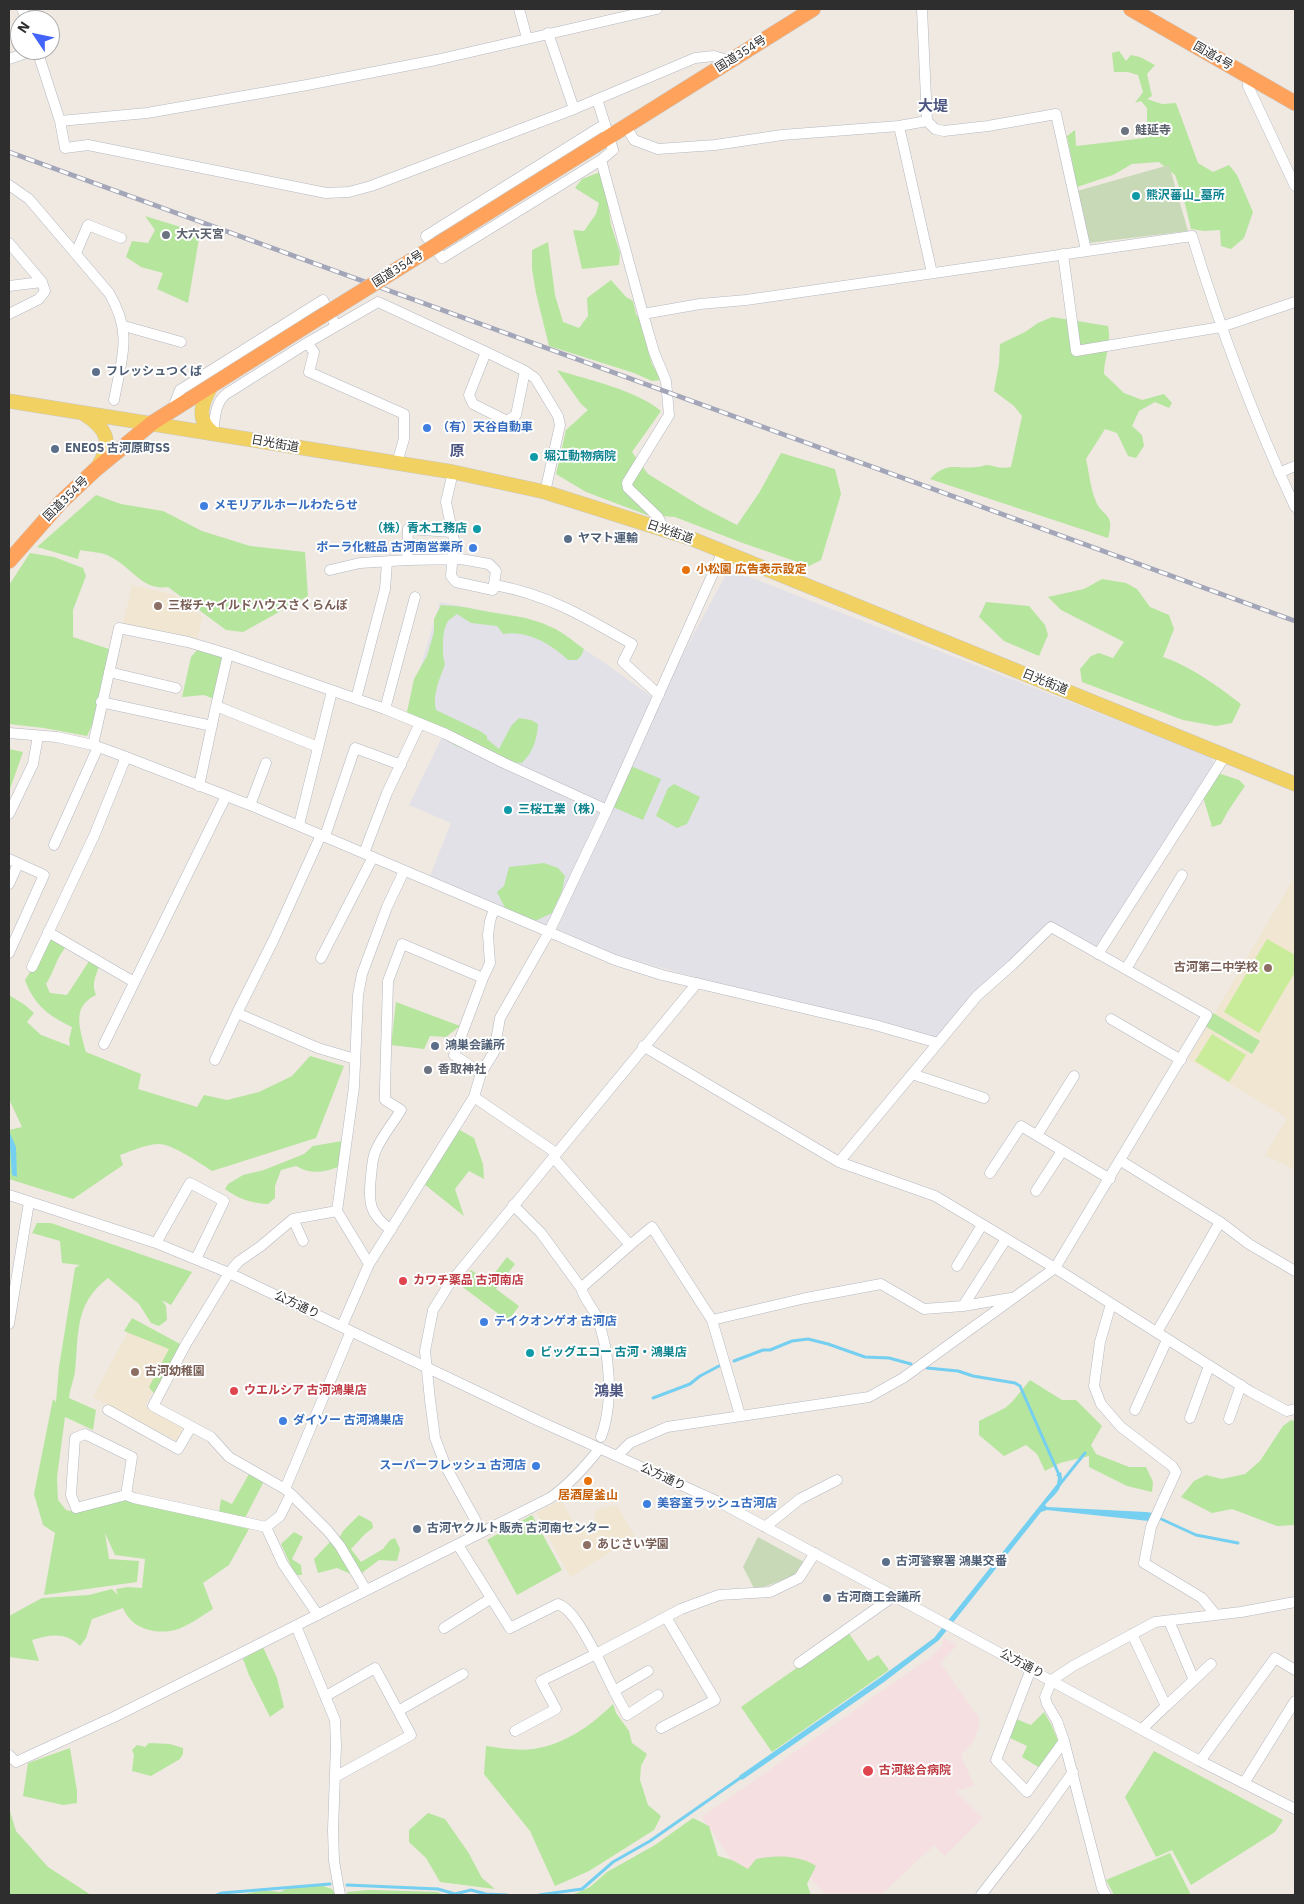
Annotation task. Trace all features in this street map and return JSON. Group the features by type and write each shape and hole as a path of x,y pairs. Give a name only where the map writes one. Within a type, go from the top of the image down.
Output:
{"highway":[{"name":"国道354号","path":"9,562 36,528 95,470 152,423 446,239 607,130 626,126 813,9"},
{"name":"国道4号","path":"1131,9 1295,103"}],"main road":[{"path":"212,384 204,398 201,413 203,423 212,434"},
{"name":"日光街道","path":"9,401 453,472 544,492 664,529 723,551 1295,784"},
{"path":"80,412 99,425 106,438 107,449 95,470"}],"street":[{"path":"519,9 527,38"},
{"path":"60,121 166,110 436,60 657,9"},
{"path":"922,9 927,122"},
{"path":"548,34 574,109"},
{"path":"39,60 60,121 65,148 88,145 326,193 349,192 371,186 574,109 695,58 714,56 730,61"},
{"path":"1249,77 1248,86 1295,186"},
{"path":"598,99 613,150 601,160 442,258 426,236 607,130"},
{"path":"626,126 634,140 658,149 715,145 782,135 927,122 935,128 944,131 988,126 1056,114 1086,250"},
{"path":"899,126 932,273"},
{"path":"601,160 654,352 666,381 669,415 626,483 628,488 658,516 664,529"},
{"path":"11,189 29,199 109,292 116,303 124,326 125,339 114,400"},
{"path":"76,253 88,225 121,238"},
{"path":"643,314 700,304 746,300 1192,236 1220,327 1295,507"},
{"path":"9,243 42,282 45,291 39,299 9,314"},
{"path":"1063,254 1076,350 1220,327 1295,302"},
{"path":"9,286 42,282"},
{"path":"171,411 180,390 323,300 336,326"},
{"path":"212,434 221,398 307,343 378,302 486,352 535,378 558,416 560,426 544,492"},
{"path":"124,326 181,342"},
{"path":"307,343 314,352 309,372 404,414 404,439 397,463"},
{"path":"486,352 469,395 473,404 507,421 516,415 525,371"},
{"path":"1280,473 1295,466"},
{"path":"330,570 360,563 408,560 452,559 461,559 489,564 496,571 493,590 456,582 450,576 452,559 454,540 446,502 453,472"},
{"path":"408,560 408,529 452,532"},
{"path":"266,1527 280,1516 369,1264 474,1097 481,1072 494,1052 500,1018 549,932 607,810 723,551"},
{"path":"356,699 386,589 387,562"},
{"path":"495,585 523,590 574,611 632,644 622,662 659,694"},
{"path":"385,709 416,597"},
{"path":"54,845 95,746 101,702 119,628 188,642 228,654 385,709 420,723 607,810"},
{"path":"199,786 228,654"},
{"path":"109,672 176,688"},
{"path":"299,825 332,691"},
{"path":"101,702 212,726"},
{"path":"216,706 318,747"},
{"path":"321,958 368,855 387,793 420,723"},
{"path":"9,733 57,737 95,746 126,757 299,825 615,960 697,983 875,1025 938,1043"},
{"path":"9,814 33,764 38,736"},
{"path":"215,1060 323,836 355,748 401,765"},
{"path":"1098,954 1225,756"},
{"path":"32,967 94,836 126,757"},
{"path":"250,805 266,764"},
{"path":"104,1044 226,796"},
{"path":"9,884 14,861 44,874 9,953"},
{"path":"369,1264 337,1211 354,1087 358,995 362,974 387,907 404,871"},
{"path":"1126,969 1182,875"},
{"path":"481,1072 454,1055 490,962 488,935 494,909"},
{"path":"617,1456 630,1443 667,1427 869,1397 903,1378 1015,1298 1055,1268 1207,1015 1050,927 1012,965 977,996 839,1162"},
{"path":"48,932 134,982"},
{"path":"391,1230 381,1223 373,1213 369,1203 376,1148 401,1110 385,1100 388,981 402,944 483,978"},
{"path":"482,1532 446,1468 435,1438 425,1351 434,1310 450,1284 513,1205 697,983"},
{"path":"236,1013 318,1048 355,1059"},
{"path":"1111,1019 1181,1060"},
{"path":"643,1046 839,1162 935,1196 1055,1268 1241,1385 1291,1410 1295,1403"},
{"path":"912,1074 984,1098"},
{"path":"1037,1135 1074,1076"},
{"path":"474,1097 554,1155 630,1245"},
{"path":"990,1173 1021,1126 1110,1179"},
{"path":"1036,1191 1062,1151"},
{"path":"1121,1160 1220,1222 1249,1244 1295,1271"},
{"path":"156,1243 190,1183 224,1201 196,1259"},
{"name":"公方通り","path":"9,1196 156,1243 196,1259 346,1328 539,1421 721,1504 1295,1809"},
{"path":"9,1324 29,1202"},
{"path":"513,1205 541,1233 581,1288 595,1314 605,1353 609,1399 606,1422 601,1437"},
{"path":"337,1211 293,1219 261,1246 238,1262 228,1273 186,1344 153,1406 211,1437 229,1457 288,1491 328,1531 340,1546 366,1590"},
{"path":"293,1219 303,1241"},
{"path":"1157,1332 1220,1222"},
{"path":"957,1266 982,1225"},
{"path":"581,1288 652,1227 712,1320 740,1415"},
{"path":"963,1306 1006,1239"},
{"path":"712,1320 806,1298 881,1284 924,1309 963,1306 1015,1298"},
{"path":"1111,1304 1100,1342 1094,1386 1101,1404 1121,1427 1172,1466 1176,1472 1151,1527 1144,1563 1202,1598 1215,1614"},
{"path":"1135,1410 1167,1340"},
{"path":"1190,1418 1209,1366"},
{"path":"1229,1419 1241,1385"},
{"path":"108,1410 178,1449 191,1427"},
{"path":"126,1495 132,1457 85,1434 75,1438 71,1495 76,1508 126,1495 266,1527"},
{"path":"9,1754 16,1762 116,1716 550,1498 565,1488 600,1448"},
{"path":"765,1527 800,1499 836,1480"},
{"path":"266,1527 283,1564 318,1615"},
{"path":"458,1545 490,1599 510,1628 558,1604 564,1606 596,1654 627,1715 658,1695"},
{"path":"515,1731 556,1709 542,1680 666,1617 718,1595 770,1592 799,1578 815,1553"},
{"path":"799,1663 894,1596"},
{"path":"444,1628 490,1599"},
{"path":"1106,1895 1102,1888 1064,1741 1057,1721 1045,1697 1052,1680 1073,1666 1155,1622 1241,1612 1295,1602"},
{"path":"661,1728 715,1700 666,1617"},
{"path":"1169,1621 1194,1680"},
{"path":"296,1626 335,1720 336,1745 332,1830 334,1861 340,1895"},
{"path":"1132,1634 1166,1706"},
{"path":"1200,1760 1274,1658 1295,1670"},
{"path":"1142,1729 1211,1664"},
{"path":"326,1696 375,1668 411,1735 335,1777"},
{"path":"1031,1669 996,1760 1027,1792 1064,1741"},
{"path":"614,1691 648,1671"},
{"path":"398,1711 463,1674"},
{"path":"1244,1783 1295,1701"},
{"path":"981,1895 1030,1832 1073,1772"}],"shaded area":[{"path":"729,569 1211,757 1214,764 1095,950 1050,925 936,1038 720,984 619,956 557,929 668,681"},
{"name":"三桜チャイルドハウスさくらんぼ","path":"132,585 175,595 203,617 197,641 123,624"},
{"path":"440,602 539,622 599,659 652,697 604,805 407,712"},
{"path":"442,737 599,813 547,927 430,876 451,823 409,805"},
{"name":"古河第二中学校","path":"1295,876 1295,1170 1265,1155 1287,1118 1188,1059"},
{"name":"古河幼稚園","path":"132,1324 176,1346 145,1406 184,1427 177,1441 93,1397"},
{"name":"あじさい学園","path":"561,1500 579,1533 594,1526 596,1510 617,1505 635,1537 570,1577 536,1513"},
{"name":"古河総合病院","path":"944,1638 957,1645 940,1663 979,1718 979,1726 974,1740 961,1755 974,1786 956,1791 983,1818 945,1856 934,1845 881,1895 826,1895 797,1864 756,1895 702,1817 932,1656 941,1647"}],"green space":[{"path":"1119,51 1126,61 1131,55 1140,57 1155,65 1147,74 1152,96 1147,99 1162,104 1176,103 1198,163 1213,172 1229,165 1237,175 1253,212 1244,238 1231,249 1221,246 1220,230 1204,231 1191,229 1175,175 1159,162 1132,164 1113,175 1077,187 1067,136 1075,130 1076,146 1145,138 1150,132 1147,122 1147,108 1141,101 1135,103 1143,92 1138,75 1128,72 1114,72 1112,53"},
{"path":"1169,165 1188,231 1089,243 1077,191"},
{"path":"600,172 606,192 611,225 620,253 619,265 582,269 573,230 584,231 596,214 599,203 575,188 582,179"},
{"path":"145,216 200,233 188,303 157,289 163,273 141,267 126,257 132,241 148,243 155,230"},
{"path":"548,242 555,295 563,322 579,328 588,316 587,298 611,280 626,297 633,301 636,314 642,323 652,364 662,380 652,381 634,373 549,346 532,269 532,250"},
{"path":"1052,317 1108,326 1109,338 1104,374 1124,393 1142,400 1164,394 1172,403 1169,408 1155,402 1139,411 1132,426 1142,435 1144,446 1136,458 1128,456 1117,433 1105,429 1086,459 1095,499 1109,519 1110,529 1108,538 930,479 936,473 952,467 969,468 988,465 1001,468 1011,467 1022,416 1014,406 994,391 999,364 1000,344"},
{"path":"557,370 626,391 661,411 632,452 648,474 702,507 737,525 759,493 781,453 835,469 841,494 821,560 809,566 675,517 647,515 586,492 556,474 566,430 588,410 581,404"},
{"path":"96,495 121,504 163,511 202,531 250,546 305,552 308,596 243,632 226,630 168,587 152,586 138,578 108,555 80,550 78,559 37,547"},
{"path":"30,553 54,557 83,568 86,576 73,610 73,637 109,649 95,718 87,736 9,724 9,585"},
{"path":"1102,579 1126,583 1137,589 1150,607 1169,615 1174,629 1163,657 1194,671 1241,704 1232,723 1216,726 1183,720 1082,682 1080,669 1091,656 1099,653 1113,658 1124,642 1061,610 1048,597 1084,589"},
{"path":"986,602 1029,606 1045,625 1048,635 1039,656 1004,641 979,617"},
{"path":"441,605 534,620 560,631 584,649 577,660 568,660 554,649 530,636 512,633 503,634 497,626 471,623 457,614 447,623 443,643 445,664 435,698 436,710 480,731 499,749 511,726 519,718 531,720 538,724 534,745 522,763 493,761 475,752 456,746 407,712 414,679 427,656 434,632 434,619"},
{"path":"197,650 224,657 214,699 204,695 182,697 191,657"},
{"path":"9,749 23,752 9,792"},
{"path":"631,766 661,779 643,820 613,807"},
{"path":"1218,773 1239,780 1245,786 1221,824 1212,827 1203,797"},
{"path":"674,784 700,797 687,824 677,828 656,816 668,788"},
{"path":"544,863 558,868 565,876 562,891 552,913 535,921 505,908 497,892 504,886 509,867"},
{"path":"52,938 65,948 46,984 50,993 67,995 93,955 99,966 94,983 96,995 83,1006 79,1019 86,1052 141,1074 138,1089 197,1107 204,1095 227,1100 259,1092 292,1076 310,1056 344,1066 316,1138 212,1171 186,1154 171,1147 159,1144 149,1145 120,1155 123,1165 73,1199 9,1179 9,1130 22,1127 9,1099 9,995 34,1013 27,1022 41,1035 70,1046 69,1040 72,1027 56,1019 43,1009 33,996 25,980"},
{"path":"1267,939 1295,955 1295,972 1259,1033 1224,1012"},
{"path":"396,1002 460,1026 446,1037 430,1036 424,1049 391,1045"},
{"path":"1213,1013 1260,1041 1252,1054 1205,1026"},
{"path":"1212,1034 1246,1055 1229,1082 1195,1061"},
{"path":"458,1129 474,1138 483,1164 484,1179 469,1171 455,1189 464,1216 424,1184"},
{"path":"342,1141 342,1154 338,1167 316,1172 296,1166 281,1170 275,1186 275,1198 268,1204 245,1200 225,1189 228,1184 243,1175 264,1170 304,1154 313,1146"},
{"path":"37,1223 51,1223 192,1272 171,1305 162,1300 166,1306 167,1320 159,1326 151,1323 139,1304 108,1278 89,1298 80,1320 75,1371 69,1398 96,1410 93,1430 65,1417 57,1477 58,1500 66,1510 75,1512 124,1499 249,1529 229,1565 203,1583 213,1609 190,1624 175,1630 151,1631 132,1621 123,1608 92,1619 86,1638 80,1646 63,1636 51,1636 32,1640 39,1661 9,1657 9,1616 42,1598 89,1595 112,1589 118,1595 116,1589 128,1587 142,1588 145,1559 115,1555 105,1533 109,1559 139,1561 137,1582 44,1595 55,1533 43,1525 34,1494 53,1399 56,1402 59,1367 75,1268 80,1265 62,1263 60,1241 32,1233"},
{"path":"507,1257 515,1264 496,1289 519,1306 508,1321 460,1285 471,1270 488,1282"},
{"path":"132,1318 182,1345 155,1395 149,1387 169,1349 124,1331"},
{"path":"1030,1380 1062,1400 1076,1400 1102,1426 1091,1445 1096,1454 1129,1467 1146,1467 1153,1482 1152,1492 1127,1486 1089,1467 1089,1456 1060,1463 1045,1471 1037,1454 1026,1445 1004,1456 979,1435 979,1421 1005,1408"},
{"path":"1291,1420 1295,1421 1295,1525 1277,1526 1232,1509 1212,1513 1181,1497 1194,1481 1206,1475 1222,1479 1245,1474 1260,1461 1283,1426"},
{"path":"249,1474 264,1481 245,1518 219,1512 221,1499 232,1504"},
{"path":"359,1515 372,1522 373,1528 351,1549 361,1562 383,1549 390,1540 395,1538 400,1549 397,1561 379,1560 363,1572 361,1577 335,1545 343,1531"},
{"path":"532,1515 562,1570 517,1595 487,1540"},
{"path":"294,1532 303,1537 292,1559 301,1565 302,1575 295,1575 281,1544"},
{"path":"758,1537 804,1562 797,1575 755,1590 743,1567"},
{"path":"331,1541 353,1575 337,1568 318,1573 314,1559"},
{"path":"848,1632 868,1661 878,1655 889,1670 772,1752 741,1707"},
{"path":"263,1647 277,1678 284,1707 270,1717 243,1659"},
{"path":"613,1704 616,1713 629,1731 632,1743 647,1754 641,1766 640,1780 648,1805 661,1816 654,1830 589,1871 555,1886 530,1831 484,1774 486,1746 527,1750 544,1747 577,1733"},
{"path":"1044,1712 1059,1743 1040,1768 1022,1757 1027,1746 1010,1738 1016,1719 1031,1725"},
{"path":"149,1743 170,1744 183,1748 183,1754 180,1759 151,1776 132,1771 134,1755 132,1750 137,1745 145,1747"},
{"path":"70,1748 77,1791 77,1803 63,1805 23,1796 28,1763"},
{"path":"1154,1751 1283,1820 1275,1832 1191,1885 1172,1850 1156,1857 1125,1797"},
{"path":"9,1808 16,1831 48,1867 91,1895 9,1895"},
{"path":"428,1813 445,1819 468,1852 482,1878 495,1889 440,1882 426,1858 409,1842 409,1830"},
{"path":"693,1818 709,1826 718,1856 732,1860 748,1869 756,1859 771,1857 795,1858 816,1866 807,1884 811,1895 572,1895 590,1887 607,1872 655,1845"},
{"path":"1170,1853 1191,1895 1114,1895 1106,1880"},
{"path":"320,1885 332,1889 336,1895 240,1895 264,1890 280,1892 292,1886"},
{"path":"369,1890 438,1892 443,1895 347,1895 347,1892"}],"water":[{"path":"9,1131 16,1147 17,1177 12,1175"},
{"path":"1061,1472 1062,1482 1060,1487 1045,1505 1047,1507 1146,1512 1160,1514 1158,1522 1047,1510 1041,1512 939,1640 884,1682 742,1780 739,1776 934,1638 1057,1484 1058,1477 1056,1475"}],"waterway":[{"path":"734,1361 792,1341 808,1339 865,1357 889,1358 911,1364"},
{"path":"653,1398 690,1384 700,1376 719,1366"},
{"path":"927,1368 958,1371 973,1376 1015,1383 1020,1386 1060,1477"},
{"path":"1060,1484 1085,1453"},
{"path":"1159,1518 1196,1535 1238,1543"},
{"path":"539,1895 582,1889 613,1862 650,1841 743,1776"},
{"path":"217,1895 222,1893 330,1884"},
{"path":"347,1885 438,1889 455,1894 471,1890 486,1894 507,1895"}],"railway":[{"path":"9,152 1295,621"}],"place":[{"name":"鮭延寺","path":"1125,131"},
{"name":"熊沢蕃山_墓所","path":"1136,196"},
{"name":"大六天宮","path":"166,235"},
{"name":"フレッシュつくば","path":"96,372"},
{"name":"（有）天谷自動車","path":"427,428"},
{"name":"ENEOS 古河原町SS","path":"55,449"},
{"name":"堀江動物病院","path":"534,457"},
{"name":"メモリアルホールわたらせ","path":"204,506"},
{"name":"（株）青木工務店","path":"477,529"},
{"name":"ヤマト運輸","path":"568,539"},
{"name":"ポーラ化粧品 古河南営業所","path":"473,548"},
{"name":"小松園 広告表示設定","path":"686,570"},
{"name":"三桜チャイルドハウスさくらんぼ","path":"158,606"},
{"name":"三桜工業（株）","path":"508,810"},
{"name":"古河第二中学校","path":"1268,968"},
{"name":"鴻巣会議所","path":"435,1046"},
{"name":"香取神社","path":"428,1070"},
{"name":"カワチ薬品 古河南店","path":"403,1281"},
{"name":"テイクオンゲオ 古河店","path":"484,1322"},
{"name":"ビッグエコー 古河・鴻巣店","path":"530,1353"},
{"name":"古河幼稚園","path":"135,1372"},
{"name":"ウエルシア 古河鴻巣店","path":"234,1391"},
{"name":"ダイソー 古河鴻巣店","path":"283,1421"},
{"name":"スーパーフレッシュ 古河店","path":"536,1466"},
{"name":"居酒屋釜山","path":"588,1481"},
{"name":"美容室ラッシュ古河店","path":"647,1504"},
{"name":"古河ヤクルト販売 古河南センター","path":"417,1529"},
{"name":"あじさい学園","path":"587,1545"},
{"name":"古河警察署 鴻巣交番","path":"886,1562"},
{"name":"古河商工会議所","path":"827,1598"},
{"name":"古河総合病院","path":"868,1771"}],"district":[{"name":"大堤","path":"933,107"},
{"name":"原","path":"457,452"},
{"name":"鴻巣","path":"609,1392"}]}
